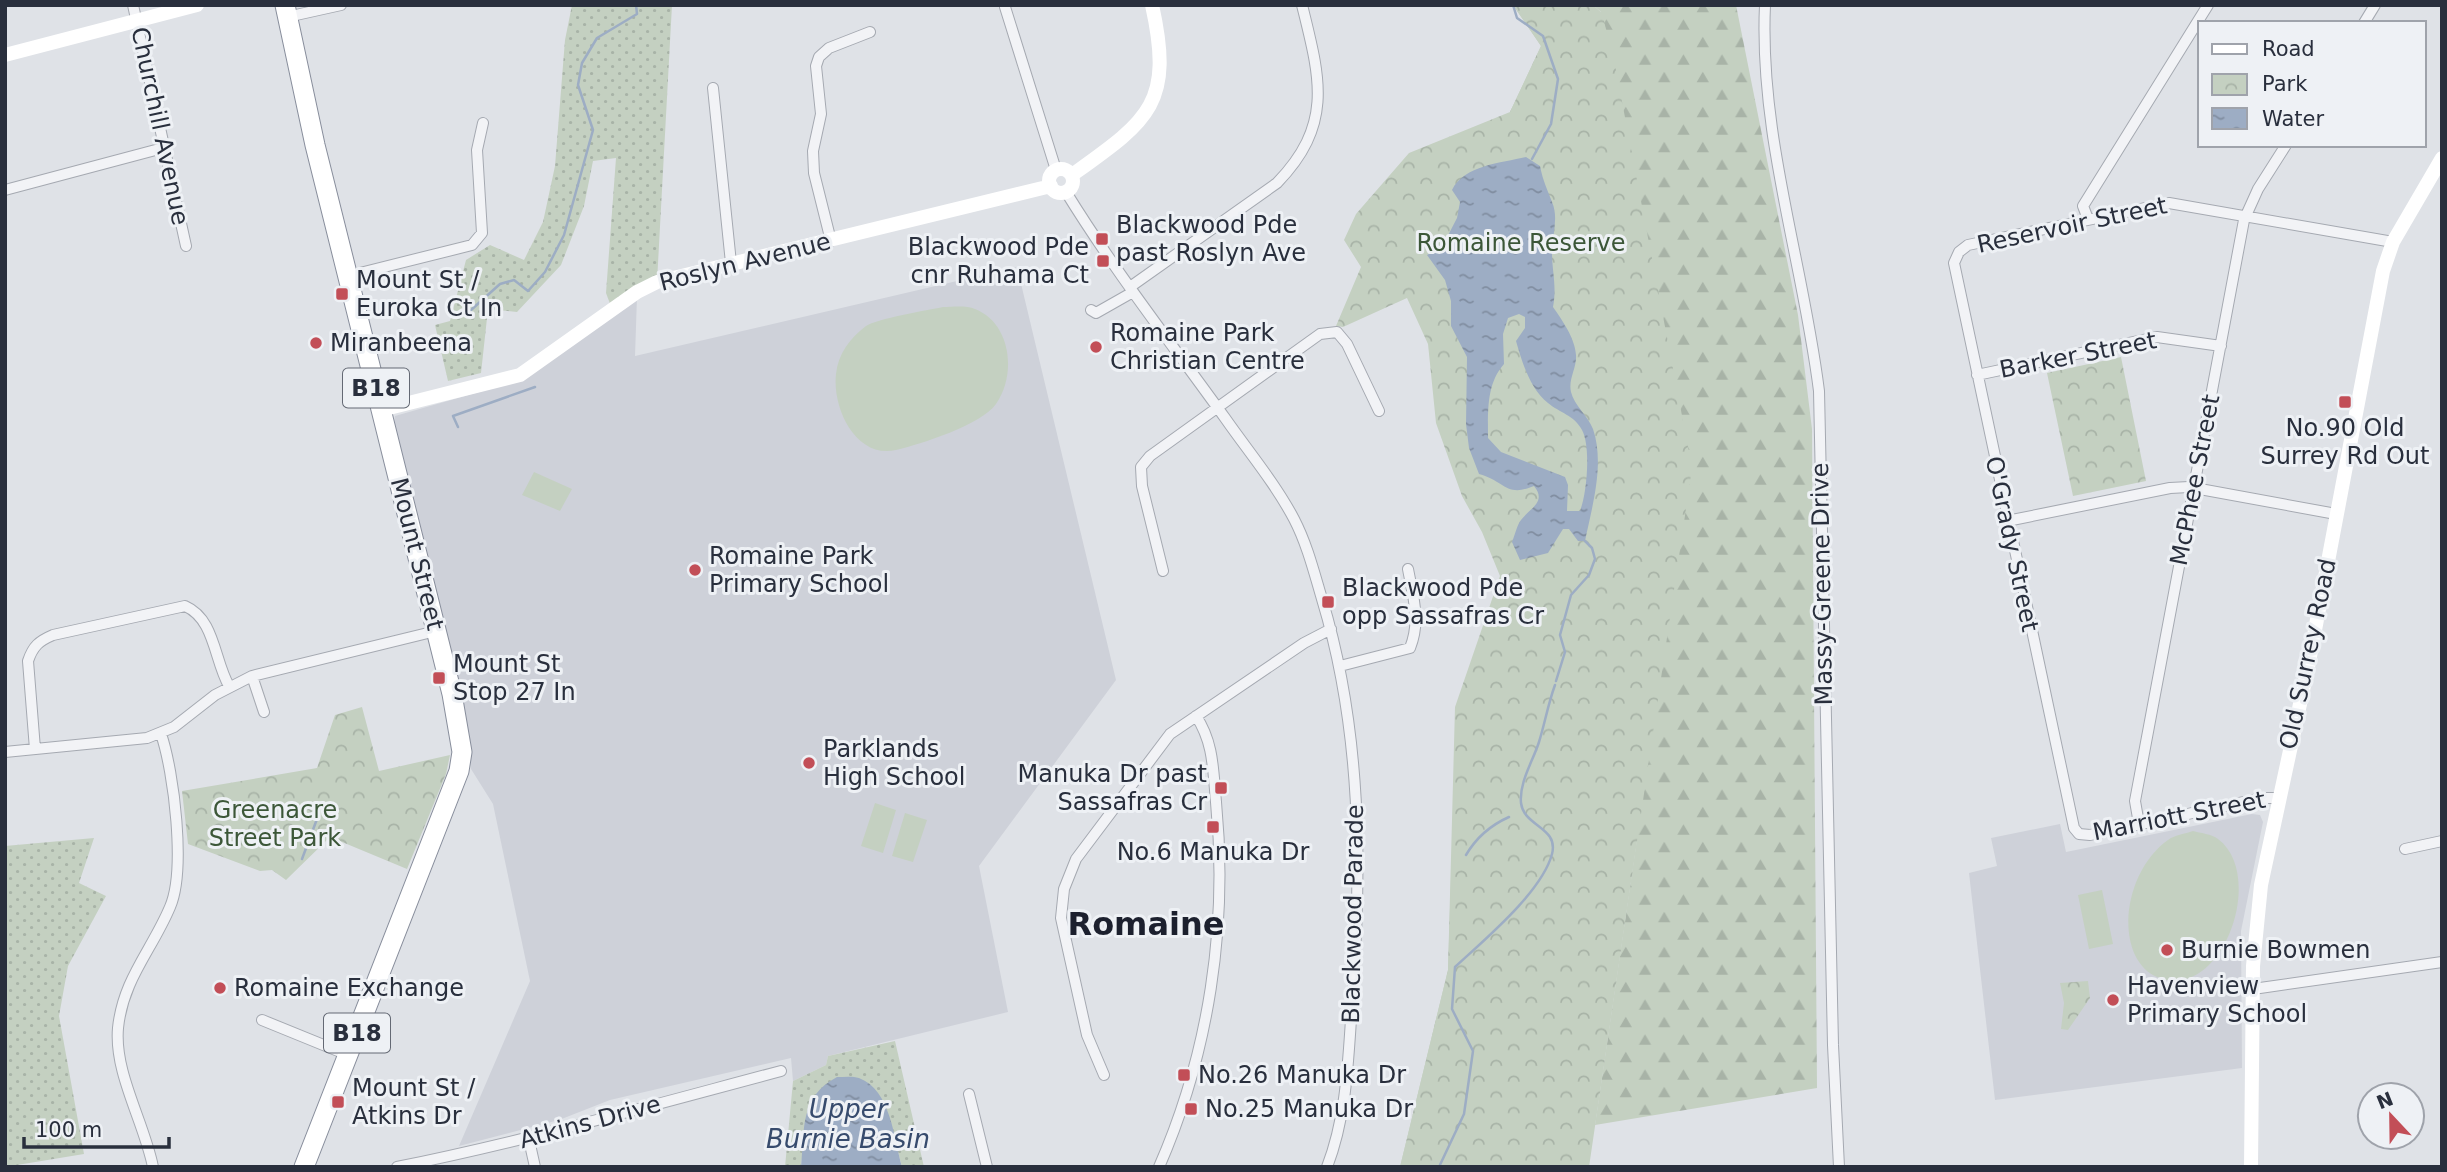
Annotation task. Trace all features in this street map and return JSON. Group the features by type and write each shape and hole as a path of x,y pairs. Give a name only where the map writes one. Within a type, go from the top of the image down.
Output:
{"highway":[{"name":"Mount Street","path":"286,11 458,723 462,752 459,771 304,1167"},
{"path":"312,1148 322,1167"}],"street":[{"name":"Churchill Avenue","path":"133,5 186,246"},
{"path":"5,55 197,5"},
{"path":"286,11 341,5"},
{"path":"1072,175 1143,117 1156,94 1161,47 1152,5"},
{"path":"1091,310 1102,312 1277,183 1295,163 1309,141 1319,104 1319,73 1302,5"},
{"name":"Massy-Greene Drive","path":"1765,5 1767,97 1810,323 1819,391 1833,1045 1839,1167"},
{"path":"2198,21 2208,5"},
{"path":"2365,21 2375,5"},
{"path":"1005,7 1056,170"},
{"path":"2088,219 2083,206 2198,21"},
{"path":"831,241 814,173 813,151 821,114 816,66 819,57 830,48 870,32"},
{"path":"713,88 731,263"},
{"path":"348,275 472,244 482,233 477,150 483,123"},
{"name":"McPhee Street","path":"2139,824 2135,801 2245,215 2285,147"},
{"path":"5,190 163,148"},
{"name":"Old Surrey Road","path":"2251,1167 2253,989 2261,885 2308,667 2377,301 2393,242 2442,158"},
{"path":"1056,170 1067,170 1072,175 1073,183 1066,192 1059,192 1051,186 1049,178 1056,170"},
{"name":"Roslyn Avenue","path":"382,410 520,375 637,292 657,282 1051,186"},
{"name":"Blackwood Parade","path":"1066,192 1131,289 1294,519 1331,629 1340,666 1355,776 1359,872 1347,1077 1340,1123 1327,1167"},
{"name":"Reservoir Street","path":"1959,252 1968,245 2169,203 2393,242"},
{"name":"O'Grady Street","path":"1959,252 1954,263 2007,521 2068,814 2079,834"},
{"path":"1163,571 1142,486 1141,467 1150,456 1320,334 1337,332 1347,344 1379,411"},
{"name":"Barker Street","path":"1977,375 2157,337 2221,346"},
{"path":"2007,521 2170,488 2194,487 2336,514"},
{"path":"1340,666 1410,648 1416,633 1416,613 1408,569"},
{"path":"35,749 28,661 32,649 41,640 53,635 185,606 197,611 204,620 219,668 229,686"},
{"path":"1104,1075 1087,1035 1061,918 1064,889 1076,859 1170,734 1304,642 1331,629"},
{"path":"5,752 147,738 161,734 229,686 252,676 436,631"},
{"path":"252,676 264,712"},
{"path":"1159,1167 1193,1073 1209,1005 1216,949 1220,889 1216,803 1210,741 1196,716"},
{"path":"153,1167 146,1133 124,1077 118,1027 131,976 171,906 177,881 179,859 169,765 161,734"},
{"name":"Marriott Street","path":"2079,834 2090,835 2262,798 2278,798"},
{"path":"2405,849 2442,841"},
{"path":"2253,989 2442,962"},
{"path":"262,1020 348,1055"},
{"name":"Atkins Drive","path":"398,1167 529,1140 604,1117 781,1071"},
{"path":"969,1094 987,1167"},
{"path":"529,1140 535,1167"}],"shaded area":[{"path":"1017,267 1116,680 979,866 1008,1012 828,1056 826,1065 793,1081 791,1058 610,1100 559,1120 459,1146 530,981 493,804 471,769 470,744 394,423 395,416 521,380 637,297 635,356"},
{"name":"Havenview Primary School","path":"2252,814 2260,815 2263,822 2241,931 2242,1068 1995,1100 1969,873 1997,866 1991,838 2060,824 2066,852"}],"green space":[{"path":"572,5 672,5 657,282 612,309 606,293 616,158 593,161 584,206 561,265 517,312 488,309 481,373 448,381 435,325 450,321 466,260 490,245 524,260 543,222 555,166 565,40"},
{"path":"1513,5 1601,12 1593,5 1736,5 1798,315 1812,429 1817,1088 1595,1125 1637,839 1400,1167 1448,970 1451,877 1503,824 1510,112 1541,46"},
{"name":"Romaine Reserve","path":"1513,5 1593,5 1602,13 1615,65 1692,468 1589,1167 1400,1167 1448,970 1455,707 1500,576 1482,532 1462,496 1436,423 1428,344 1407,298 1343,327 1336,326 1361,267 1344,240 1356,214 1409,153 1510,112 1541,46"},
{"path":"943,307 975,309 987,316 996,326 1007,351 1007,378 1003,392 988,412 950,433 896,450 882,451 869,447 858,439 850,428 838,401 836,374 842,353 855,336 872,323"},
{"path":"2121,357 2146,481 2073,496 2047,373"},
{"path":"534,472 572,489 560,511 522,495"},
{"name":"Greenacre Street Park","path":"362,707 379,771 450,755 446,774 407,869 330,837 286,880 272,870 260,871 188,844 182,791 317,768 335,715"},
{"path":"875,803 896,810 883,853 861,846"},
{"path":"905,813 927,820 913,862 892,856"},
{"path":"2193,831 2215,837 2232,856 2238,880 2237,906 2230,932 2218,955 2201,972 2180,980 2157,977 2147,971 2135,955 2128,925 2129,908 2139,877 2156,850 2170,838"},
{"path":"94,838 79,883 106,896 68,966 59,1016 84,1154 5,1167 5,846"},
{"path":"2102,890 2113,944 2089,949 2078,895"},
{"path":"2088,981 2090,998 2068,1030 2061,1029 2064,1003 2060,983"},
{"path":"895,1041 924,1167 902,1167 885,1104 808,1105 801,1167 785,1167 793,1081 826,1065 828,1056"}],"water":[{"path":"1526,157 1540,166 1554,208 1553,307 1568,330 1575,349 1571,392 1593,429 1598,471 1585,541 1578,541 1569,529 1563,529 1548,553 1520,560 1512,542 1520,522 1538,501 1538,492 1534,486 1511,489 1479,474 1469,448 1466,424 1467,357 1451,326 1451,301 1445,280 1427,255 1442,247 1457,218 1460,202 1452,190 1465,175 1495,163","holes":["1519,314 1525,317 1525,328 1516,341 1527,375 1542,397 1575,421 1585,437 1587,470 1580,511 1567,511 1568,485 1565,477 1501,452 1488,438 1491,390 1504,364 1503,334 1508,318"]},
{"name":"Upper Burnie Basin","path":"837,1077 859,1078 870,1084 878,1093 890,1116 902,1167 801,1167 804,1127 810,1104 825,1085"}],"waterway":[{"path":"471,310 500,284 514,280 528,291 545,272 564,235 593,130 578,85 582,63 597,38 637,14 636,5"},
{"path":"1513,5 1517,18 1543,36 1558,79 1551,124 1532,159"},
{"path":"458,427 453,416 535,387"},
{"path":"1556,681 1565,652 1560,635 1571,595 1589,575 1595,559 1592,548 1585,541"},
{"path":"1439,1167 1464,1114 1473,1051 1452,1009 1455,967 1525,899 1537,884 1552,854 1551,838 1523,811 1521,795 1555,685"},
{"path":"1466,855 1484,833 1509,817"},
{"path":"302,859 317,819"}],"place":[{"name":"Blackwood Pde past Roslyn Ave","path":"1102,239"},
{"name":"Blackwood Pde cnr Ruhama Ct","path":"1103,261"},
{"name":"Mount St / Euroka Ct In","path":"342,294"},
{"name":"Miranbeena","path":"316,343"},
{"name":"Romaine Park Christian Centre","path":"1096,347"},
{"name":"No.90 Old Surrey Rd Out","path":"2345,402"},
{"name":"Romaine Park Primary School","path":"695,570"},
{"name":"Blackwood Pde opp Sassafras Cr","path":"1328,602"},
{"name":"Mount St Stop 27 In","path":"439,678"},
{"name":"Parklands High School","path":"809,763"},
{"name":"Manuka Dr past Sassafras Cr","path":"1221,788"},
{"name":"No.6 Manuka Dr","path":"1213,827"},
{"name":"Burnie Bowmen","path":"2167,950"},
{"name":"Romaine Exchange","path":"220,988"},
{"name":"Havenview Primary School","path":"2113,1000"},
{"name":"No.26 Manuka Dr","path":"1184,1075"},
{"name":"Mount St / Atkins Dr","path":"338,1102"},
{"name":"No.25 Manuka Dr","path":"1191,1109"}],"district":[{"name":"Romaine","path":"1146,924"}]}
